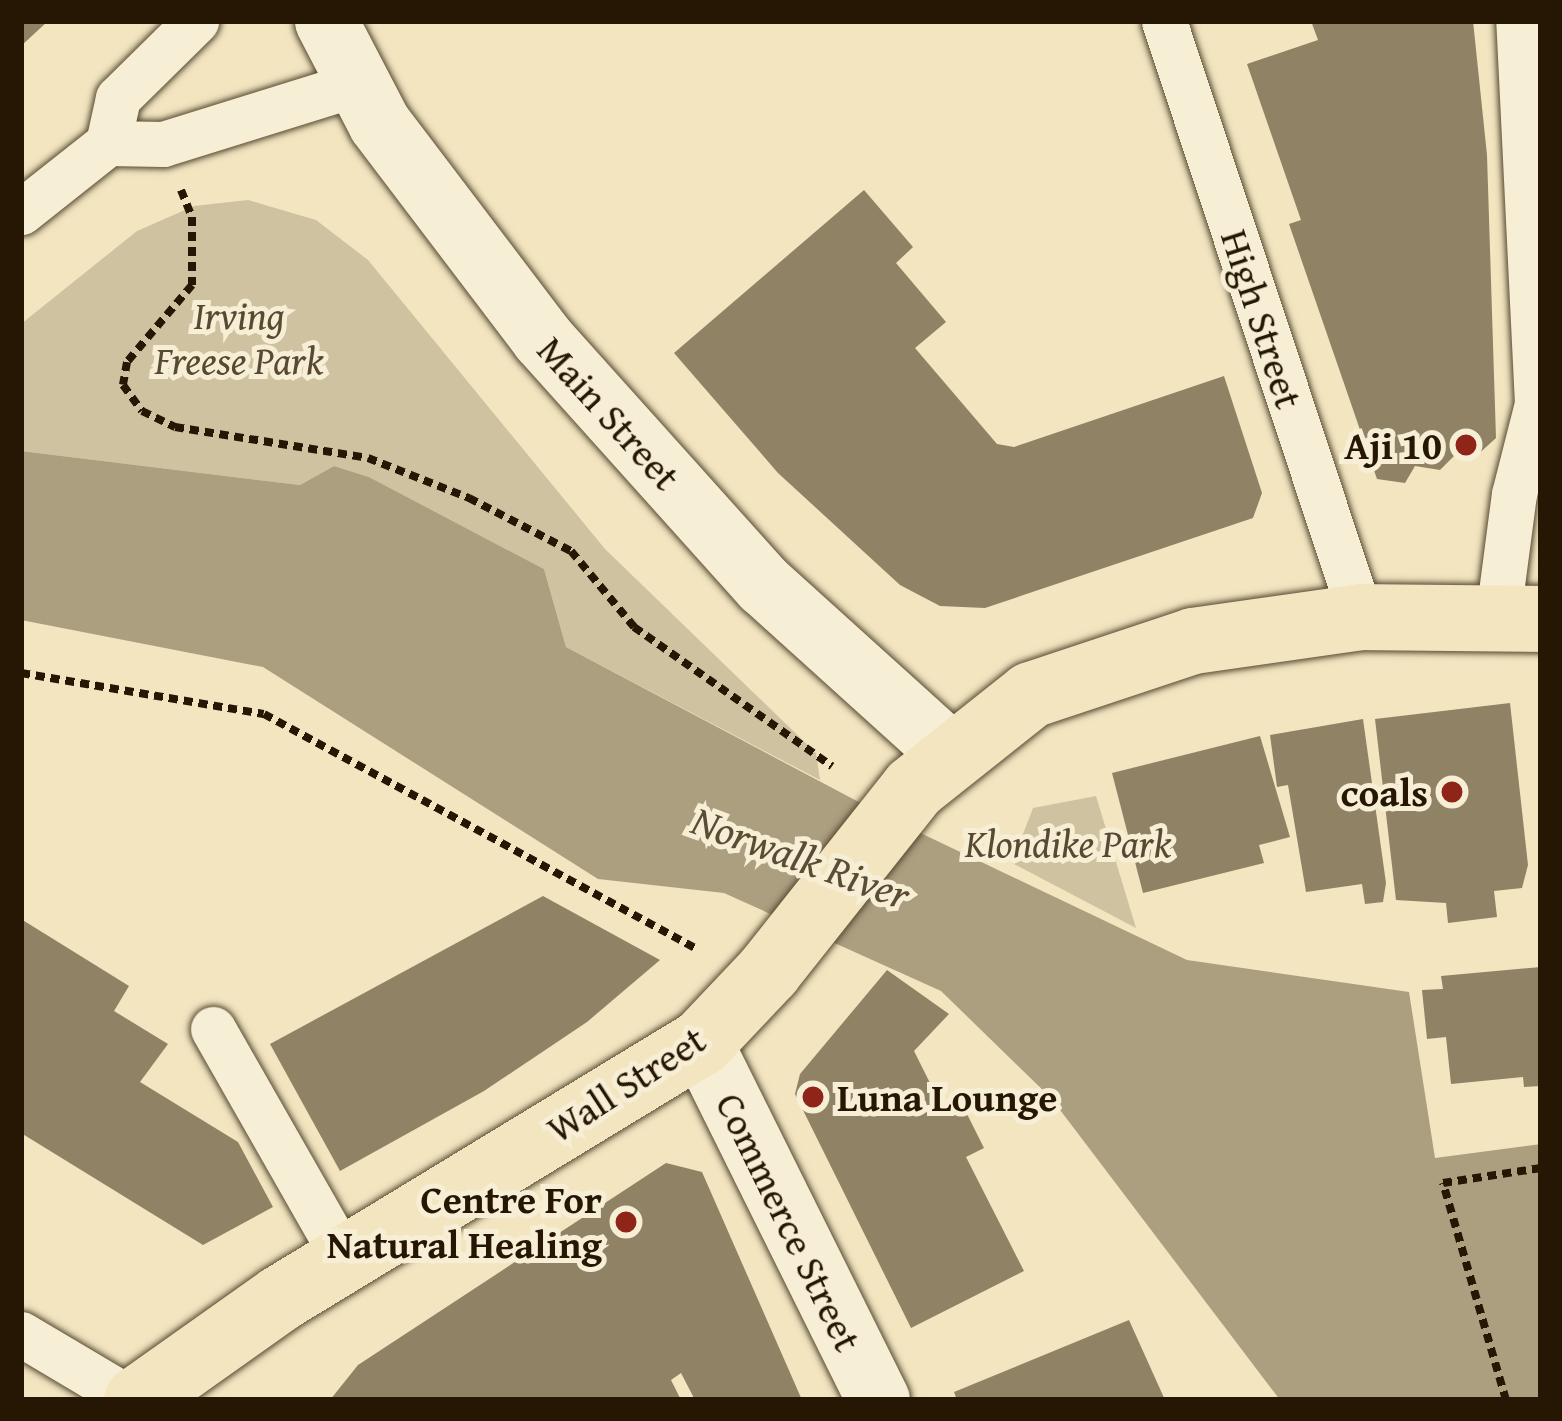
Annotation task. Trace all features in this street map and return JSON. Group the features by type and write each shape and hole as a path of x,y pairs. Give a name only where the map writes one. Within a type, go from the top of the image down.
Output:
{"main road":[{"name":"Main Street","path":"326,21 356,84 477,260 593,398 933,772"},
{"name":"Wall Street","path":"134,1400 344,1259 701,1043 769,971 933,772 1031,695 1193,641 1360,617 1520,617"},
{"name":"Commerce Street","path":"701,1043 878,1400"}],"street":[{"path":"21,212 108,143 118,98 196,21"},
{"name":"High Street","path":"1164,21 1360,617"},
{"path":"1518,21 1537,404 1514,494 1520,617"},
{"path":"108,143 163,144 356,84"},
{"path":"213,1029 344,1259"},
{"path":"21,1334 134,1400"}],"path":[{"path":"163,144 192,217 195,254 192,285 127,362 122,385 142,411 175,427 368,458 469,498 571,551 634,627 832,766"},
{"path":"21,673 264,714 697,949"},
{"path":"1506,1400 1443,1183 1541,1168"}],"green space":[{"name":"Irving Freese Park","path":"248,200 316,220 368,260 605,549 816,753 820,780 566,647 544,569 369,477 334,466 300,485 21,451 21,324 137,231 194,206"},
{"name":"Klondike Park","path":"1096,796 1136,928 1012,863 1033,808"}],"water":[{"name":"Norwalk River","path":"21,451 300,485 334,466 369,477 544,569 566,647 889,818 1187,960 1409,992 1435,1158 1541,1144 1541,1400 1280,1400 1051,1098 941,991 724,893 598,879 263,667 21,620"}],"building":[{"path":"21,21 48,21 21,46"},
{"path":"1311,21 1473,21 1487,155 1496,438 1474,458 1459,451 1440,470 1415,466 1405,483 1377,479 1289,224 1301,220 1247,64 1318,40"},
{"path":"864,190 913,247 896,263 946,322 915,348 997,444 1014,447 1224,376 1262,493 1253,518 985,608 940,606 900,585 778,473 674,353"},
{"name":"coals","path":"1510,703 1528,865 1522,888 1494,891 1497,917 1448,923 1446,903 1396,900 1375,719"},
{"path":"1363,719 1386,883 1383,902 1365,904 1362,884 1306,892 1288,785 1277,787 1270,735"},
{"path":"1260,736 1290,837 1259,845 1264,863 1143,893 1112,773"},
{"path":"543,896 660,960 587,1022 484,1091 340,1171 270,1044"},
{"path":"21,919 129,986 114,1011 168,1044 140,1082 238,1142 273,1207 203,1245 21,1133"},
{"path":"1541,967 1541,1086 1524,1087 1523,1077 1451,1084 1446,1037 1427,1039 1422,990 1443,989 1441,976"},
{"path":"887,970 949,1014 914,1051 946,1115 963,1106 984,1148 966,1157 1024,1271 911,1328 795,1094 800,1074"},
{"path":"666,1163 702,1172 802,1400 695,1400 681,1373 671,1380 681,1400 330,1400 358,1365"},
{"path":"1129,1320 1165,1400 957,1400 954,1392"}],"place":[{"name":"Aji 10","path":"1466,445"},
{"name":"coals","path":"1452,792"},
{"name":"Luna Lounge","path":"813,1097"},
{"name":"Centre For Natural Healing","path":"626,1222"}]}
